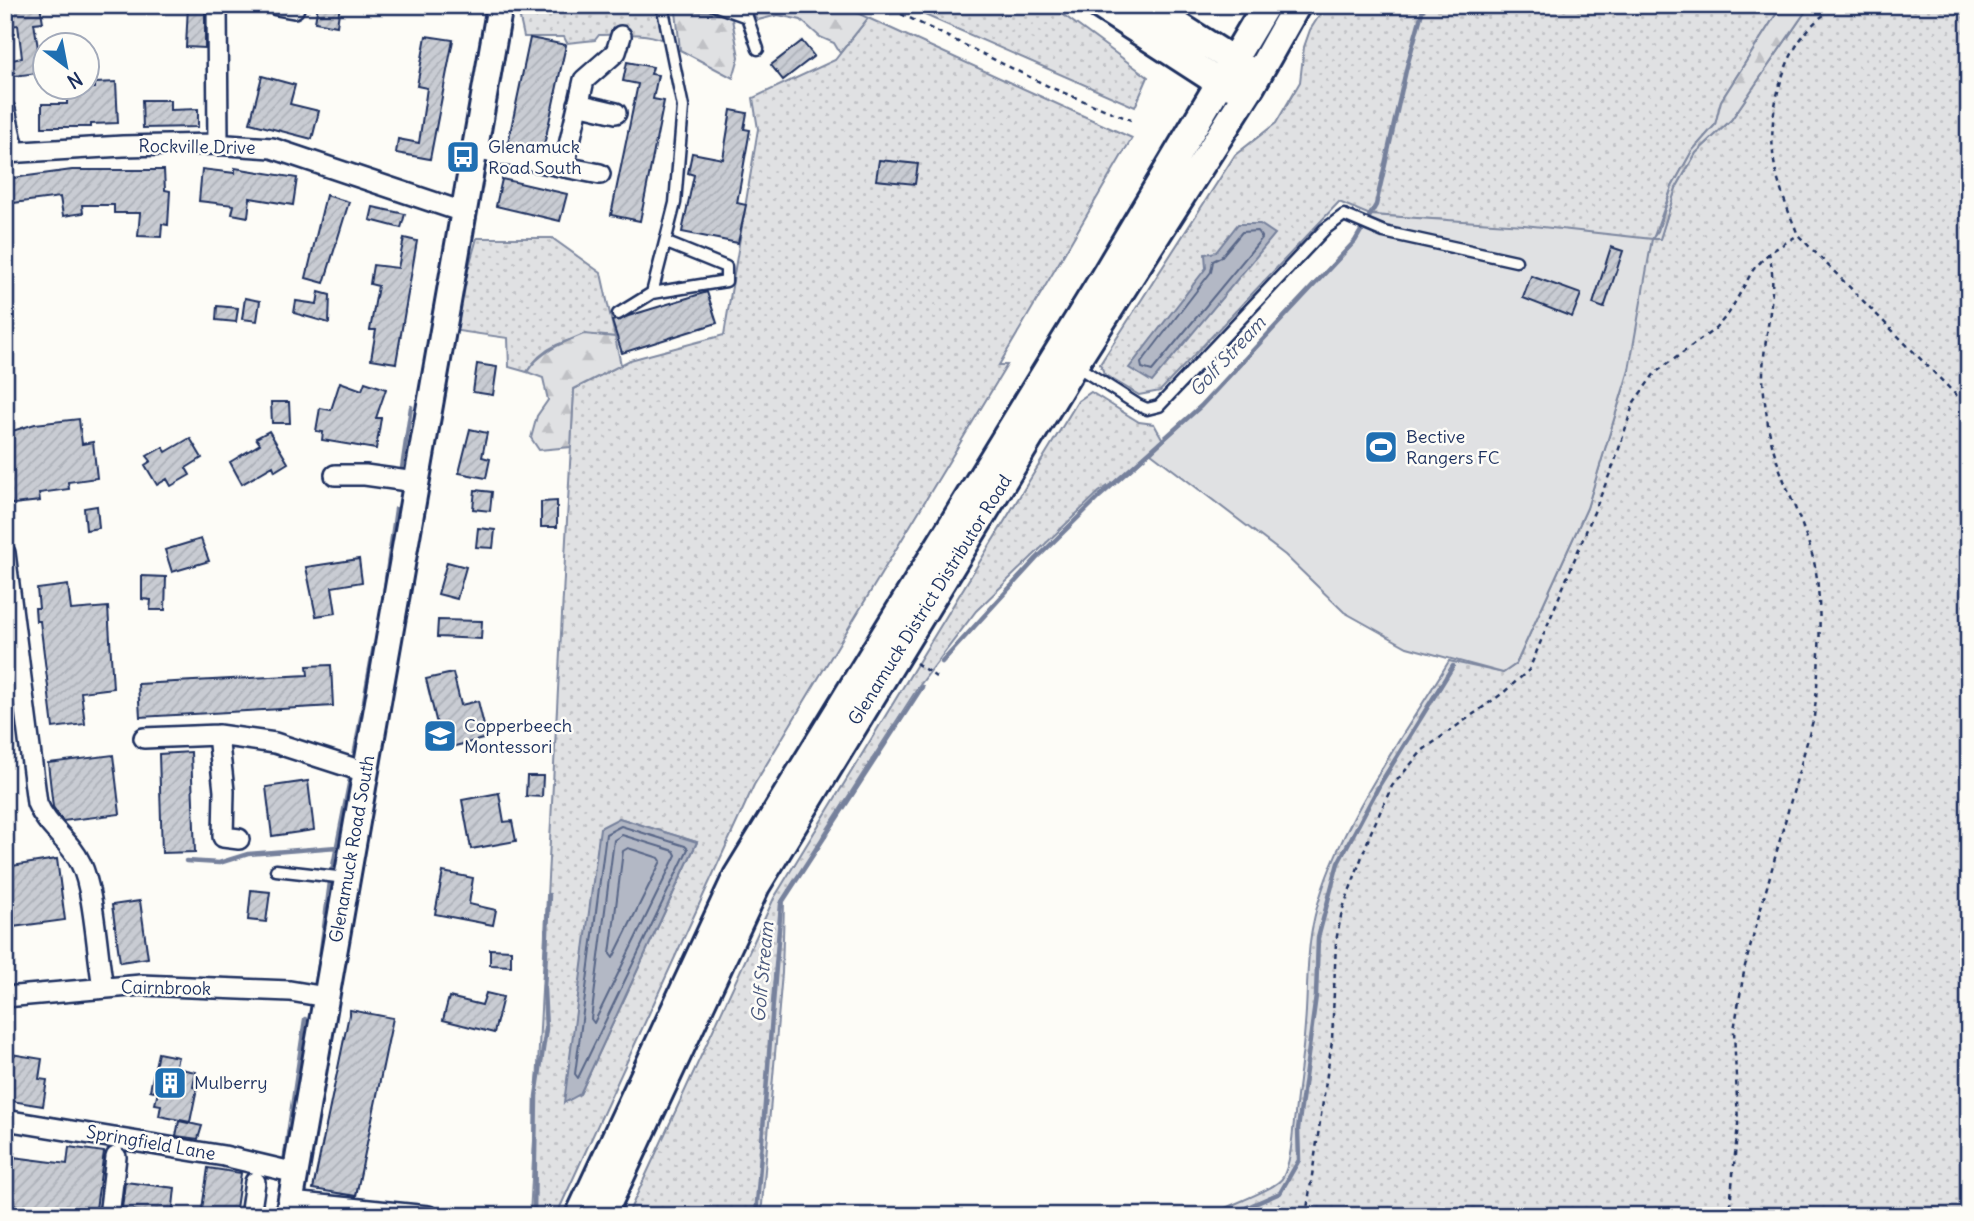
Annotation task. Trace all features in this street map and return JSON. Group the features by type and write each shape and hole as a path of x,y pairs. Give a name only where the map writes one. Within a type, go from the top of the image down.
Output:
{"main road":[{"path":"1099,5 1219,82 1235,87 1252,85 1247,69 1233,58 1146,5"},
{"name":"Glenamuck District Distributor Road","path":"602,1216 756,886 1065,360 1219,82 1266,5"},
{"name":"Glenamuck District Distributor Road","path":"579,1216 737,876 1065,360 1252,85 1297,5"}],"street":[{"path":"217,5 218,145"},
{"name":"Glenamuck Road South","path":"289,1209 347,878 356,770 415,482 500,6"},
{"path":"564,167 584,80 616,52 621,36"},
{"path":"578,104 616,113"},
{"path":"5,110 10,152"},
{"name":"Rockville Drive","path":"10,152 218,145 272,148 463,212"},
{"path":"474,149 600,174"},
{"path":"335,475 365,475 415,482"},
{"path":"5,553 37,803 44,820 70,847 81,864 88,885 103,987"},
{"path":"145,737 218,735 275,743 356,770"},
{"path":"218,735 224,791 223,837 239,839"},
{"name":"Cairnbrook","path":"5,997 141,985 290,991 326,997"},
{"name":"Springfield Lane","path":"5,1120 211,1154 296,1174"},
{"path":"109,1216 116,1157"},
{"path":"250,1216 255,1182"},
{"path":"289,1209 428,1216"}],"lane":[{"path":"500,6 576,5"},
{"path":"652,293 667,243 681,159 684,107 662,5"},
{"path":"714,5 747,17 758,50"},
{"path":"1065,360 1138,405 1147,409 1159,406 1325,229 1345,215 1372,226 1517,261"},
{"path":"618,314 652,293 726,281 726,267 667,243"},
{"path":"276,870 347,878"}],"path":[{"path":"883,5 1052,88 1131,120"},
{"path":"1841,5 1828,11 1792,51 1775,102 1772,154 1798,235 1969,408"},
{"path":"1938,5 1969,17"},
{"path":"1306,1216 1332,1041 1336,941 1342,911 1392,786 1423,750 1503,693 1529,670 1615,461 1634,402 1655,373 1715,329 1729,313 1753,270 1769,253 1798,235"},
{"path":"1729,1216 1738,1124 1734,1030 1745,966 1814,717 1817,692 1817,586 1813,559 1773,457 1767,416 1763,375 1772,276 1769,253"}],"green space":[{"path":"517,5 742,5 732,19 716,13 697,11 660,14 663,40 648,35 623,34 599,35 595,40 567,43 564,37 524,37"},
{"path":"746,5 841,5 868,18 840,53 834,43 820,37 801,20 778,15 758,20"},
{"path":"902,5 1050,5 1148,77 1135,107"},
{"path":"1326,5 1782,5 1721,101 1715,125 1692,151 1672,187 1653,239 1660,238 1676,188 1696,153 1731,120 1810,5 1969,5 1969,1216 1284,1216 1279,1204 1253,1216 1209,1216 1272,1187 1283,1177 1290,1154 1302,1059 1312,929 1334,859 1369,790 1449,661 1503,673 1516,664 1587,508 1629,370 1448,220 1370,215 1339,202 1160,391 1139,395 1105,375 1100,364 1235,155 1276,123 1300,82 1304,47 1310,30"},
{"path":"1782,5 1810,5 1731,120 1696,153 1676,188 1660,239 1652,239 1658,231 1672,187 1692,151 1715,125 1721,101"},
{"path":"676,11 720,13 732,19 739,57 733,78 680,50"},
{"path":"868,18 1132,138 999,365 1007,365 754,785 556,1216 530,1216 574,389 630,360 724,335 758,129 753,98 835,60","holes":["619,818 697,842 580,1094"]},
{"name":"Bective Rangers FC","path":"1370,215 1524,225 1652,239 1629,370 1587,508 1516,664 1503,673 1407,647 1344,612 1285,555 1151,453 1201,406 1355,241"},
{"path":"477,238 552,238 601,273 615,337 565,341 544,353 527,372 509,367 508,338 451,330"},
{"path":"584,334 615,337 621,365 574,389 571,447 539,450 531,438 537,416 548,400 543,378 527,372 545,354"},
{"path":"1091,392 1139,422 1154,424 1163,440 1129,472 1099,492 976,611 917,689 781,901 784,903 782,973 761,1216 627,1216 774,898 1078,401"}],"water":[{"path":"1238,224 1260,224 1275,234 1152,382 1129,368 1206,268 1205,254 1216,252"},
{"path":"619,818 697,842 580,1094 564,1103 600,828"}],"building":[{"path":"40,5 43,22 34,23 35,32 32,32 32,74 14,76 12,60 22,58 18,25 10,26 8,8"},
{"path":"188,5 205,5 205,48 186,47"},
{"path":"318,5 340,5 337,26 315,22"},
{"path":"426,36 453,40 430,159 396,153 398,139 419,143 427,88 417,86"},
{"path":"530,38 566,45 543,150 508,143"},
{"path":"802,41 814,56 783,80 771,65"},
{"path":"627,62 653,67 651,74 658,75 653,99 664,101 640,221 611,215 638,84 623,81"},
{"path":"262,76 295,85 290,104 319,111 312,139 250,123"},
{"path":"116,82 118,123 91,124 91,127 42,127 42,104 102,102 102,83"},
{"path":"142,100 170,100 170,110 198,109 198,127 143,128"},
{"path":"731,110 747,113 744,129 750,130 737,203 746,205 738,243 682,232 694,175 688,173 692,153 723,159"},
{"path":"879,160 918,164 915,184 876,180"},
{"path":"235,168 297,178 293,205 250,198 248,217 232,214 234,205 199,201 202,169 235,173"},
{"path":"72,170 164,170 165,190 170,191 168,225 162,224 161,237 138,236 140,213 114,213 114,205 82,205 83,213 63,216 60,197 5,204 5,179"},
{"path":"502,179 567,194 560,221 496,206"},
{"path":"326,195 349,202 324,283 306,278"},
{"path":"373,207 405,214 401,228 370,220"},
{"path":"404,238 417,241 396,363 371,359 376,330 370,330 378,286 370,284 373,265 398,268"},
{"path":"1611,247 1623,251 1604,308 1593,304"},
{"path":"1531,276 1581,294 1572,317 1523,298"},
{"path":"319,292 330,295 329,323 294,313 296,301 317,304"},
{"path":"707,292 717,323 622,353 612,321"},
{"path":"245,298 260,301 257,321 242,319"},
{"path":"217,306 238,308 236,322 216,320"},
{"path":"477,364 497,367 493,395 473,392"},
{"path":"340,382 362,390 365,382 386,389 376,418 381,418 376,449 322,440 323,432 316,431 320,408 331,410"},
{"path":"271,402 289,402 290,423 272,423"},
{"path":"79,419 82,444 93,442 97,478 68,482 69,489 39,493 40,501 5,505 5,446 10,445 9,432 35,424"},
{"path":"470,429 487,433 482,457 490,459 486,478 459,473"},
{"path":"269,431 288,463 275,471 273,466 242,484 230,462 260,444 256,438"},
{"path":"190,438 202,458 186,468 190,475 171,486 167,479 157,485 145,465 151,461 147,456 163,447 166,452"},
{"path":"475,490 492,492 490,511 473,509"},
{"path":"557,501 557,527 541,527 541,502"},
{"path":"97,506 99,528 86,530 84,508"},
{"path":"478,528 495,530 493,548 476,547"},
{"path":"201,539 209,561 172,572 165,550"},
{"path":"359,559 362,582 332,587 336,613 316,616 306,567"},
{"path":"447,562 466,567 457,599 438,594"},
{"path":"142,576 166,577 165,610 150,610 151,600 142,599"},
{"path":"68,585 71,610 108,607 113,688 81,692 85,724 53,728 40,621 36,621 35,608 39,608 37,589"},
{"path":"438,620 482,621 481,639 437,637"},
{"path":"331,665 333,706 140,717 138,684 308,675 307,666"},
{"path":"453,673 461,705 478,701 487,738 443,749 426,679"},
{"path":"191,752 195,852 162,853 159,754"},
{"path":"113,755 120,814 63,821 53,807 48,763"},
{"path":"527,776 543,776 542,797 526,796"},
{"path":"308,781 314,830 272,836 266,787"},
{"path":"499,793 504,822 512,821 516,841 471,849 462,800"},
{"path":"57,859 65,920 5,928 5,867"},
{"path":"443,872 473,878 469,904 496,910 493,925 435,914"},
{"path":"251,890 270,892 266,922 248,920"},
{"path":"140,901 148,958 120,962 112,905"},
{"path":"490,949 511,950 511,966 490,965"},
{"path":"486,993 503,997 494,1033 443,1020 449,997 482,1005"},
{"path":"350,1010 393,1018 356,1196 313,1189"},
{"path":"5,1053 42,1059 39,1079 47,1080 43,1106 5,1100"},
{"name":"Mulberry","path":"158,1053 178,1057 175,1068 196,1072 193,1087 197,1088 190,1122 159,1116 161,1105 155,1104 158,1092 150,1090"},
{"path":"179,1121 202,1126 198,1139 176,1136"},
{"path":"69,1147 104,1152 95,1216 60,1216 61,1211 5,1204 5,1156 67,1164"},
{"path":"208,1168 241,1173 235,1216 201,1216"},
{"path":"125,1182 175,1188 172,1216 122,1209"}],"waterway":[{"name":"Golf Stream","path":"942,662 1036,559 1100,496 1201,406 1355,241 1376,205 1407,66 1424,5"},
{"path":"402,468 411,407"},
{"path":"381,615 396,509"},
{"path":"353,762 374,646"},
{"path":"1227,1216 1280,1193 1299,1160 1298,1129 1316,996 1318,938 1338,863 1380,784 1453,666"},
{"name":"Golf Stream","path":"756,1216 781,904 922,687"},
{"path":"332,871 351,774"},
{"path":"186,861 219,863 248,854 337,847"},
{"path":"318,973 330,882"},
{"path":"534,1215 536,1096 546,1029 544,989 549,895"},
{"path":"284,1162 305,1019"}],"place":[{"name":"Glenamuck Road South","path":"463,157"},
{"name":"Bective Rangers FC","path":"1381,447"},
{"name":"Copperbeech Montessori","path":"440,736"},
{"name":"Mulberry","path":"170,1083"}]}
